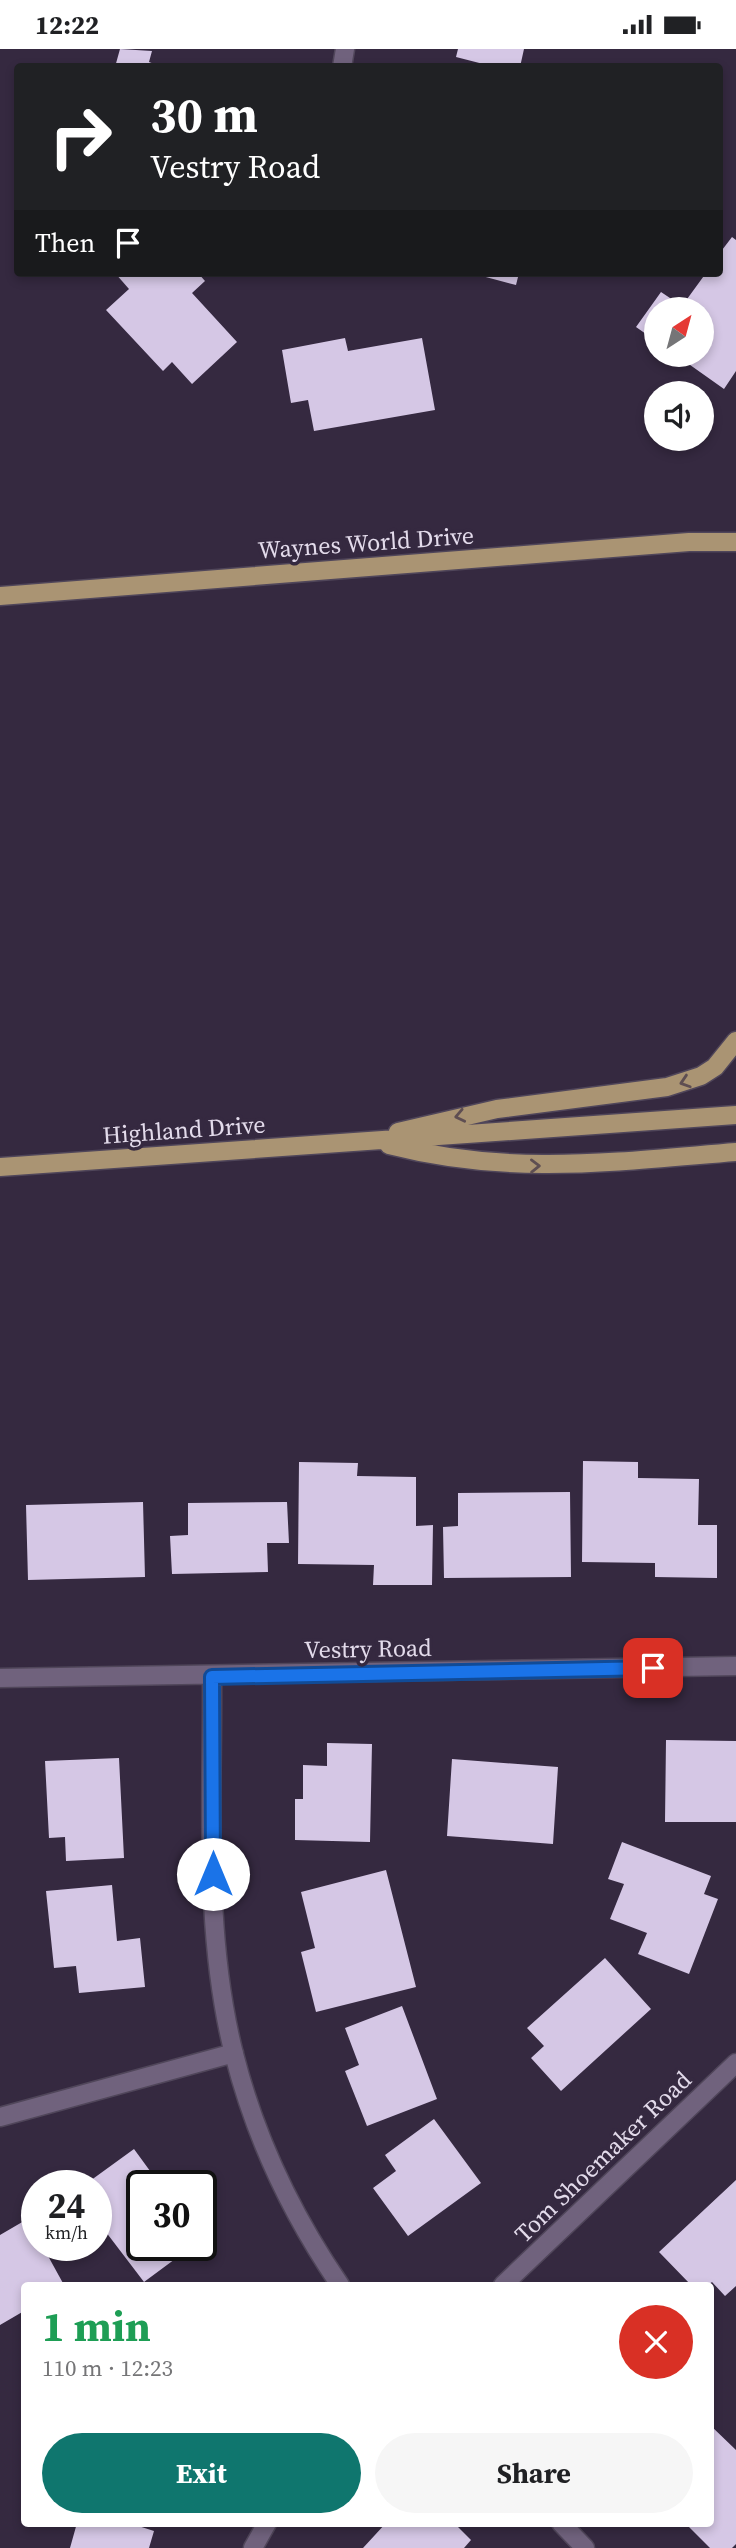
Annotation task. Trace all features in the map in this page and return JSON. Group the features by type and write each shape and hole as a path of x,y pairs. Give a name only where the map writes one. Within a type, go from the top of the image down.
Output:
{"main road":[{"name":"Waynes World Drive","path":"0,596 689,542 736,542"},
{"path":"372,1141 467,1114 686,1082 715,1067 736,1041"},
{"name":"Highland Drive","path":"0,1167 736,1115"},
{"name":"Highland Drive","path":"372,1141 424,1154 526,1166 736,1152"}],"street":[{"name":"Vestry Road","path":"0,1678 212,1677 736,1666"},
{"path":"212,1677 214,1901 220,1974 234,2053 264,2145 305,2232 338,2282"},
{"path":"0,2117 234,2053"},
{"name":"Tom Shoemaker Road","path":"506,2282 736,2063"},
{"path":"253,2548 265,2527"},
{"path":"565,2527 585,2548"}],"building":[{"path":"120,49 152,51 149,62 152,63 116,63"},
{"path":"458,49 524,49 521,63 479,63 456,57"},
{"path":"732,237 736,240 736,371 724,389 693,367 714,367 714,297 689,297 703,277 723,277 723,249"},
{"path":"118,277 202,277 205,281 192,293 237,342 192,384 172,362 163,371 106,310 129,289"},
{"path":"486,277 518,277 516,285"},
{"path":"644,316 644,333 636,327"},
{"path":"345,338 348,351 422,338 435,410 314,431 308,400 291,403 282,350"},
{"path":"583,1461 638,1462 638,1478 699,1479 698,1525 717,1525 717,1578 655,1577 655,1563 582,1562"},
{"path":"299,1462 358,1463 357,1476 416,1477 416,1526 433,1525 432,1585 373,1585 374,1565 298,1564"},
{"path":"570,1492 571,1577 444,1578 443,1527 458,1526 458,1493"},
{"path":"143,1502 145,1577 28,1580 26,1505"},
{"path":"287,1502 289,1543 267,1543 268,1572 172,1574 170,1536 188,1535 188,1503"},
{"path":"666,1740 736,1741 736,1822 665,1822"},
{"path":"327,1743 372,1744 370,1842 295,1840 295,1799 303,1799 303,1765 327,1766"},
{"path":"119,1758 124,1858 66,1861 65,1837 49,1838 45,1761"},
{"path":"452,1759 558,1767 553,1844 447,1836"},
{"path":"622,1842 711,1876 704,1894 718,1899 689,1974 638,1954 647,1933 610,1919 624,1884 608,1879"},
{"path":"386,1870 416,1987 316,2012 301,1952 315,1948 301,1892"},
{"path":"112,1885 117,1941 140,1938 145,1987 79,1993 76,1966 54,1968 46,1891"},
{"path":"605,1958 651,2009 561,2091 531,2058 544,2046 527,2028"},
{"path":"402,2006 437,2099 367,2126 345,2071 359,2065 345,2028"},
{"path":"434,2119 481,2183 408,2236 373,2188 396,2171 385,2155"},
{"path":"134,2149 149,2170 126,2170 126,2258 112,2240 112,2170 105,2170"},
{"path":"736,2180 736,2286 725,2296 714,2282 688,2282 659,2252"},
{"path":"21,2223 21,2261 51,2261 62,2282 21,2282 21,2313 0,2325 0,2235"},
{"path":"128,2261 172,2261 144,2282"},
{"path":"714,2429 736,2450 736,2544 732,2548 710,2548 689,2527 714,2527"},
{"path":"76,2527 142,2527 154,2531 149,2548 70,2548"},
{"path":"382,2527 458,2527 471,2540 464,2548 363,2548"}],"route":[{"path":"213,1874 212,1677 653,1668"}]}
